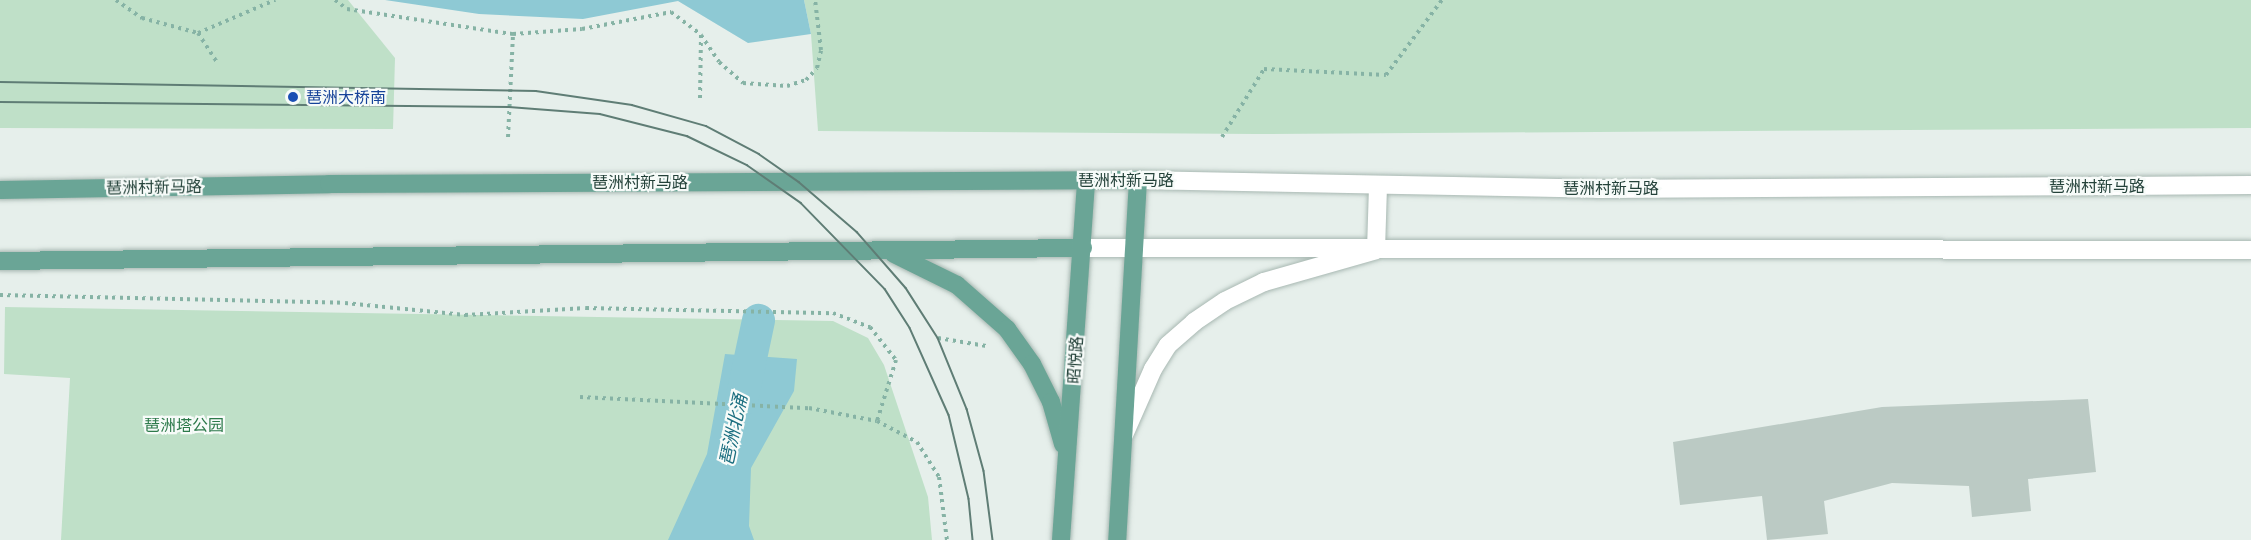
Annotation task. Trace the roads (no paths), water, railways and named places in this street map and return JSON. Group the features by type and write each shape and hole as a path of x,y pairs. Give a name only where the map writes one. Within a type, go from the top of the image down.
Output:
{"main road":[{"name":"昭悦路","path":"1061,540 1086,180"},
{"name":"琶洲村新马路","path":"0,190 329,184 1138,180"},
{"path":"1117,540 1138,180"},
{"path":"0,261 1083,249"},
{"path":"889,252 957,285 1007,329 1032,364 1051,402 1067,464"}],"street":[{"name":"琶洲村新马路","path":"1138,180 1610,189 2251,185"},
{"path":"1376,250 1378,185"},
{"path":"1083,249 2251,250"},
{"path":"1123,437 1153,369 1168,345 1194,322 1264,282 1376,250"}],"water":[{"path":"385,0 804,0 811,34 748,43 678,1 583,19 479,14"},
{"path":"725,354 797,359 794,391 751,468 749,526 754,540 668,540 707,454"}],"waterway":[{"name":"琶洲北涌","path":"741,400 758,320"}],"tram line":[{"path":"0,82 536,91 632,105 706,126 759,154 799,182 857,232 906,288 938,338 967,409 984,471 993,540"},
{"path":"0,102 509,107 600,114 687,136 747,165 801,203 885,289 910,328 949,415 969,499 973,540"}],"place":[{"name":"琶洲大桥南","path":"293,97"}],"park label":[{"name":"琶洲塔公园","path":"184,425"}]}
